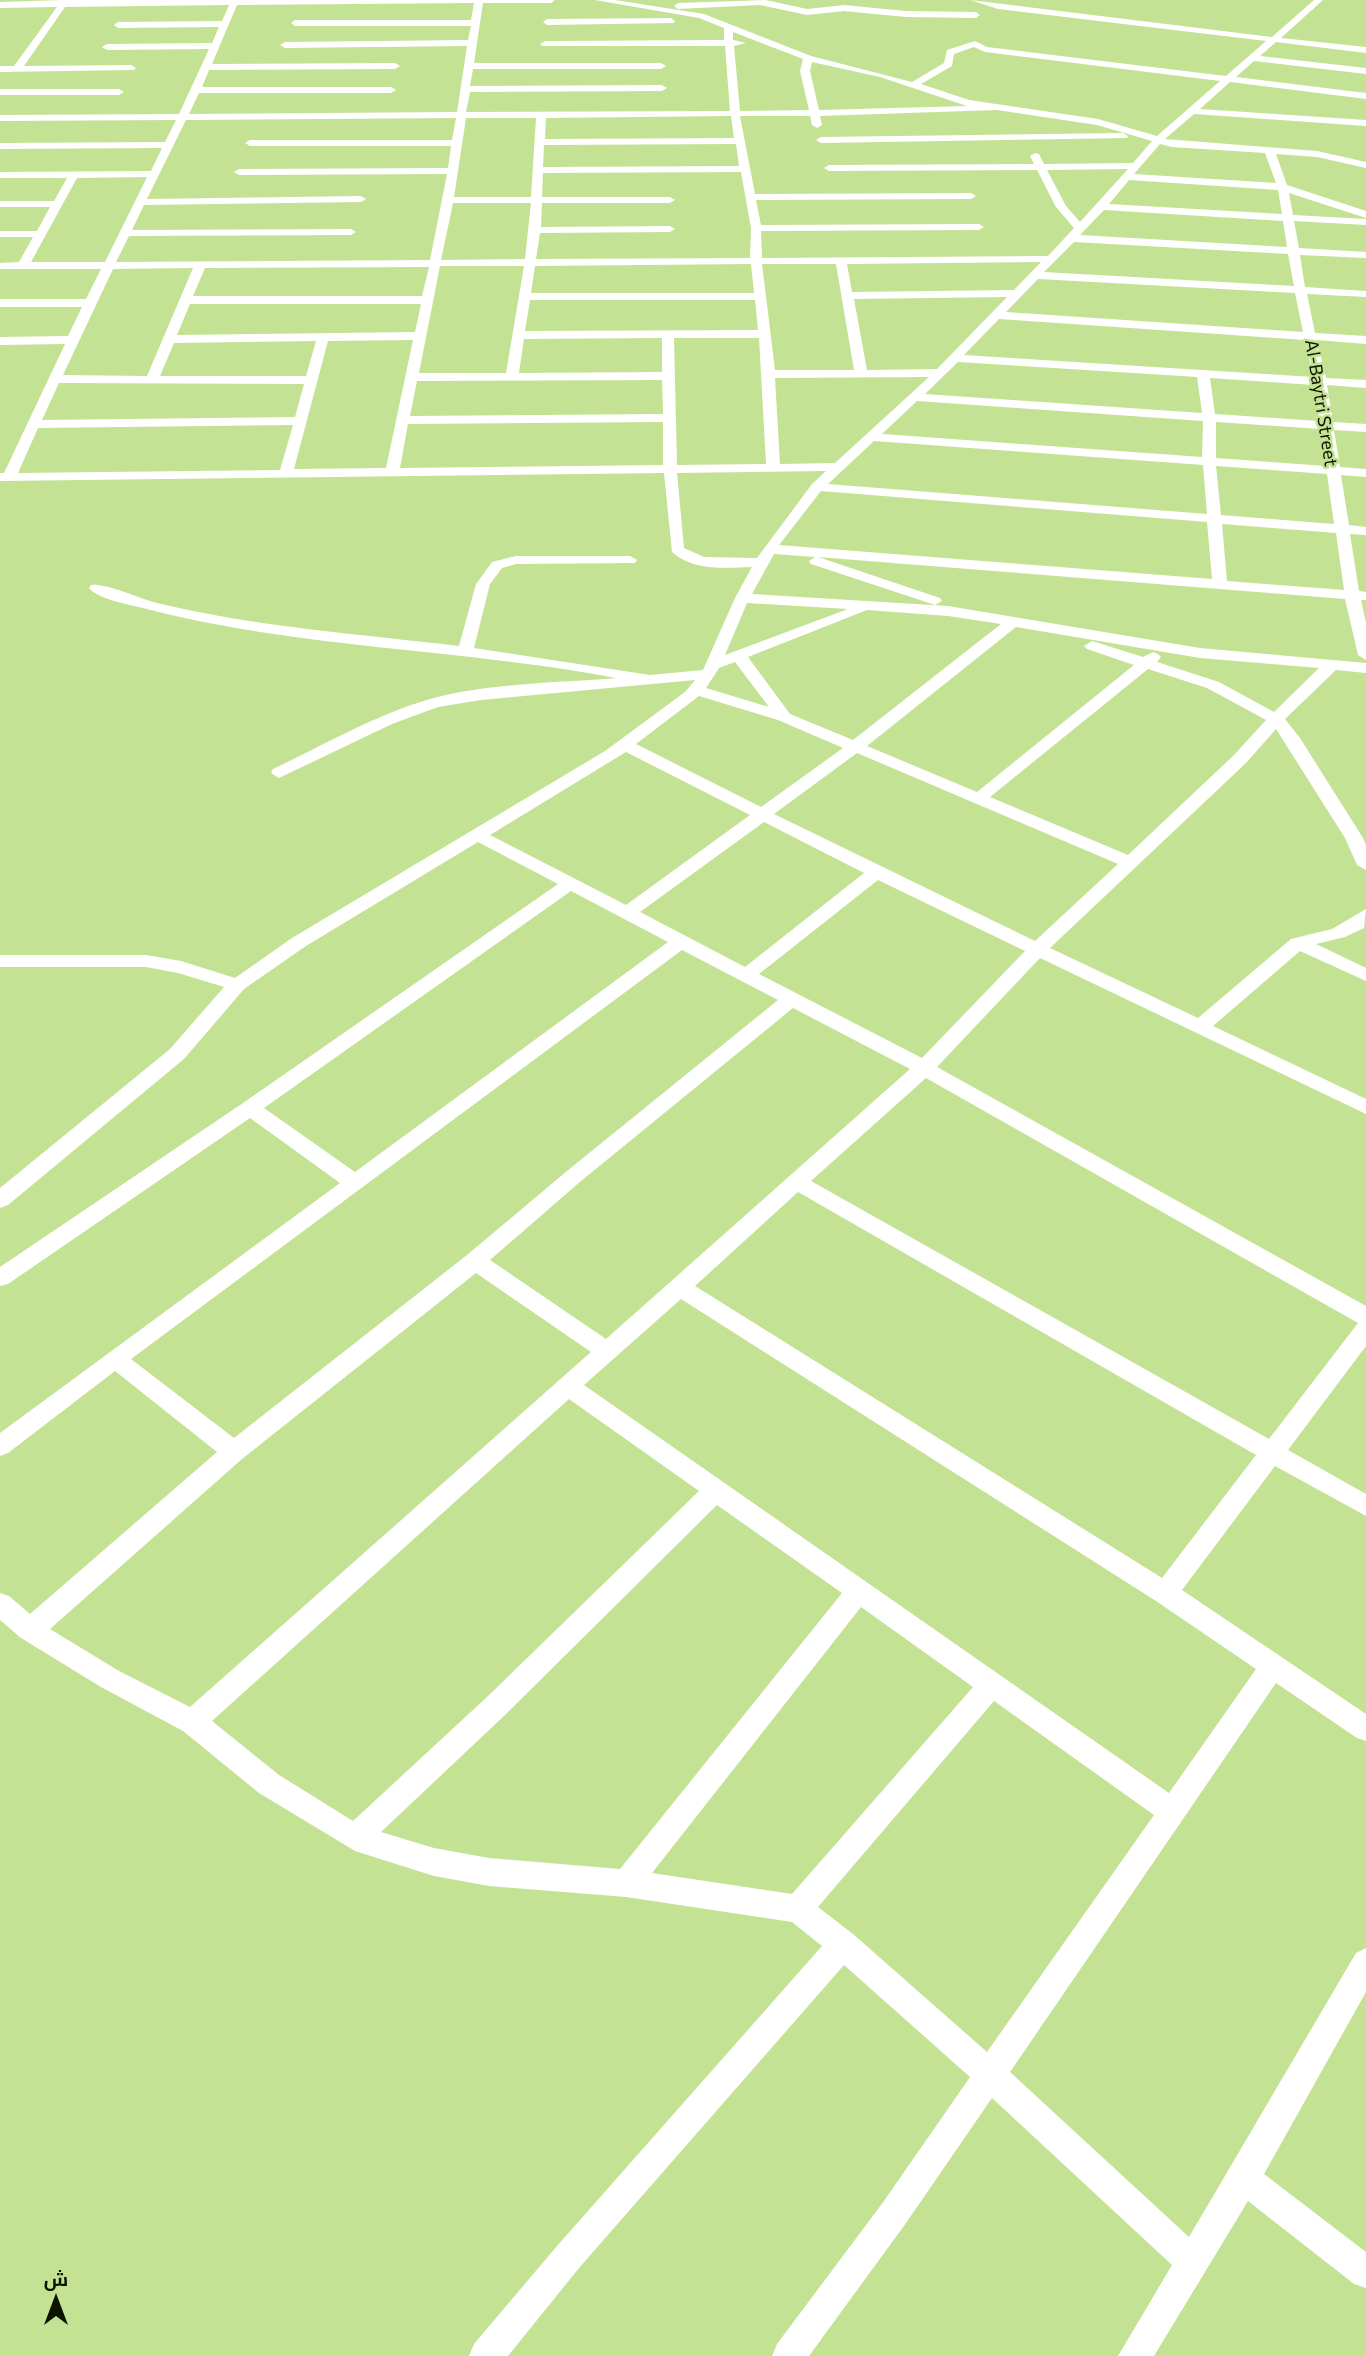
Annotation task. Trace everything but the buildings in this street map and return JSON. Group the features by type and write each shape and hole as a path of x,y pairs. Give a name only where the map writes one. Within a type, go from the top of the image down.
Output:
{"street":[{"path":"0,5 65,2 551,0"},
{"path":"600,0 696,15 808,58 883,75 967,103 1091,121 1157,141 1270,153 1316,154 1366,165"},
{"path":"630,5 787,0"},
{"path":"755,1 807,12 844,8 980,19 972,0"},
{"path":"972,0 998,6 1021,4 1275,40 1366,50"},
{"path":"0,1200 177,1054 237,985 299,942 480,836 625,745 696,690 711,670 742,598 762,562 777,550 817,487 940,373 1101,207 1157,141 1319,0"},
{"path":"392,472 448,200 479,1"},
{"path":"544,66 547,22 545,1"},
{"path":"17,69 65,2"},
{"path":"92,68 107,47 130,2"},
{"path":"234,3 196,90 90,303 34,424 5,477 838,467"},
{"path":"277,66 303,3"},
{"path":"691,3 696,15"},
{"path":"996,18 1021,4"},
{"path":"547,22 710,21"},
{"path":"295,23 475,23"},
{"path":"118,25 225,24"},
{"path":"728,29 735,114 756,228 762,334 769,374 773,467"},
{"path":"975,44 973,41 976,32"},
{"path":"285,45 471,43"},
{"path":"660,43 663,114"},
{"path":"545,44 765,43"},
{"path":"385,116 399,44"},
{"path":"913,85 949,64 950,51 975,44 985,49 1366,96"},
{"path":"107,47 215,46"},
{"path":"112,105 144,47"},
{"path":"808,58 805,71 825,154 839,183 854,197"},
{"path":"1253,58 1366,71"},
{"path":"206,67 395,66"},
{"path":"468,66 661,66"},
{"path":"0,69 131,68"},
{"path":"466,89 662,88"},
{"path":"196,90 391,90"},
{"path":"0,92 112,105 182,117 735,114 995,107"},
{"path":"0,118 112,105"},
{"path":"1191,111 1366,123"},
{"path":"512,377 535,230 541,115"},
{"path":"239,172 259,117"},
{"path":"825,154 1029,138 1137,136"},
{"path":"1029,138 1038,166 1075,233"},
{"path":"541,142 742,141"},
{"path":"141,202 239,172 457,143"},
{"path":"0,146 168,145"},
{"name":"Al-Baytri Street","path":"1270,153 1283,187 1289,218 1300,290 1320,381 1341,529 1359,595 1366,655"},
{"path":"825,154 975,212 1048,259"},
{"path":"540,170 670,215 756,261 841,261 975,212 1038,166 1283,187 1366,215"},
{"path":"239,172 356,216 436,264 529,263 670,215 746,169"},
{"path":"239,172 356,216"},
{"path":"0,266 200,266 356,216 453,172"},
{"path":"0,174 155,174"},
{"path":"23,266 74,174"},
{"path":"752,197 854,197 975,212"},
{"path":"448,200 538,200 670,215"},
{"path":"0,204 58,204"},
{"path":"1101,207 1366,222"},
{"path":"756,228 975,212"},
{"path":"535,230 670,215"},
{"path":"125,233 356,216"},
{"path":"1075,233 1366,255"},
{"path":"0,234 41,234"},
{"path":"841,261 861,373"},
{"path":"152,379 200,266"},
{"path":"1033,275 1366,294"},
{"path":"847,296 1017,293"},
{"path":"523,297 759,296"},
{"path":"187,300 427,300"},
{"path":"0,303 90,303"},
{"path":"995,315 1366,340"},
{"path":"520,335 762,334"},
{"path":"668,335 670,469 677,549 682,555 697,561 762,562"},
{"path":"286,473 323,337"},
{"path":"171,338 421,337"},
{"path":"0,341 73,340"},
{"path":"953,358 1366,384"},
{"path":"769,374 940,373"},
{"path":"1203,375 1209,418 1209,463 1220,585"},
{"path":"412,377 669,376"},
{"path":"55,379 311,380"},
{"path":"914,397 1366,428"},
{"path":"402,420 669,418"},
{"path":"34,424 299,421"},
{"path":"871,437 1366,473"},
{"path":"817,487 1366,531"},
{"path":"777,550 1359,595"},
{"path":"777,550 977,615"},
{"path":"465,652 483,584 497,565 516,560 630,561"},
{"path":"96,588 150,606 204,617 648,679"},
{"path":"742,598 977,615 1162,648 1366,668"},
{"path":"279,774 386,721 434,703 463,697 648,679 711,670 739,656 840,616 879,606"},
{"path":"626,914 855,747 1013,622"},
{"path":"1034,626 1223,689 1276,719 1292,738 1354,838 1366,864"},
{"path":"978,799 1147,665 1162,648"},
{"path":"739,656 784,717"},
{"path":"192,1722 924,1068 1038,950 1240,759 1276,719 1331,666"},
{"path":"696,690 784,717 1130,862"},
{"path":"625,745 876,872 1366,1107"},
{"path":"480,836 924,1068 1366,1317"},
{"path":"746,976 876,872"},
{"path":"0,1278 250,1108 570,884"},
{"path":"1200,1027 1298,943 1338,933 1358,924 1366,915"},
{"path":"0,1446 354,1182 543,1047 680,942"},
{"path":"1298,943 1366,975"},
{"path":"0,961 146,961 181,967 237,985"},
{"path":"30,1630 234,1452 475,1261 574,1176 790,1000"},
{"path":"250,1108 354,1182"},
{"path":"797,1182 1366,1506"},
{"path":"475,1261 606,1351"},
{"path":"678,1286 1165,1593 1366,1729"},
{"path":"1165,1593 1366,1329"},
{"path":"115,1359 234,1452"},
{"path":"569,1387 1171,1811"},
{"path":"355,1838 496,1706 717,1489"},
{"path":"626,1883 860,1590"},
{"path":"0,1604 30,1630 110,1679 192,1722 269,1784 355,1838 434,1862 489,1872 626,1883 798,1909 844,1944 1191,2261"},
{"path":"789,2356 895,2213 1272,1667"},
{"path":"798,1909 990,1685"},
{"path":"486,2356 568,2257 844,1944"},
{"path":"1135,2356 1244,2178 1366,1963"},
{"path":"1244,2178 1366,2272"}]}
